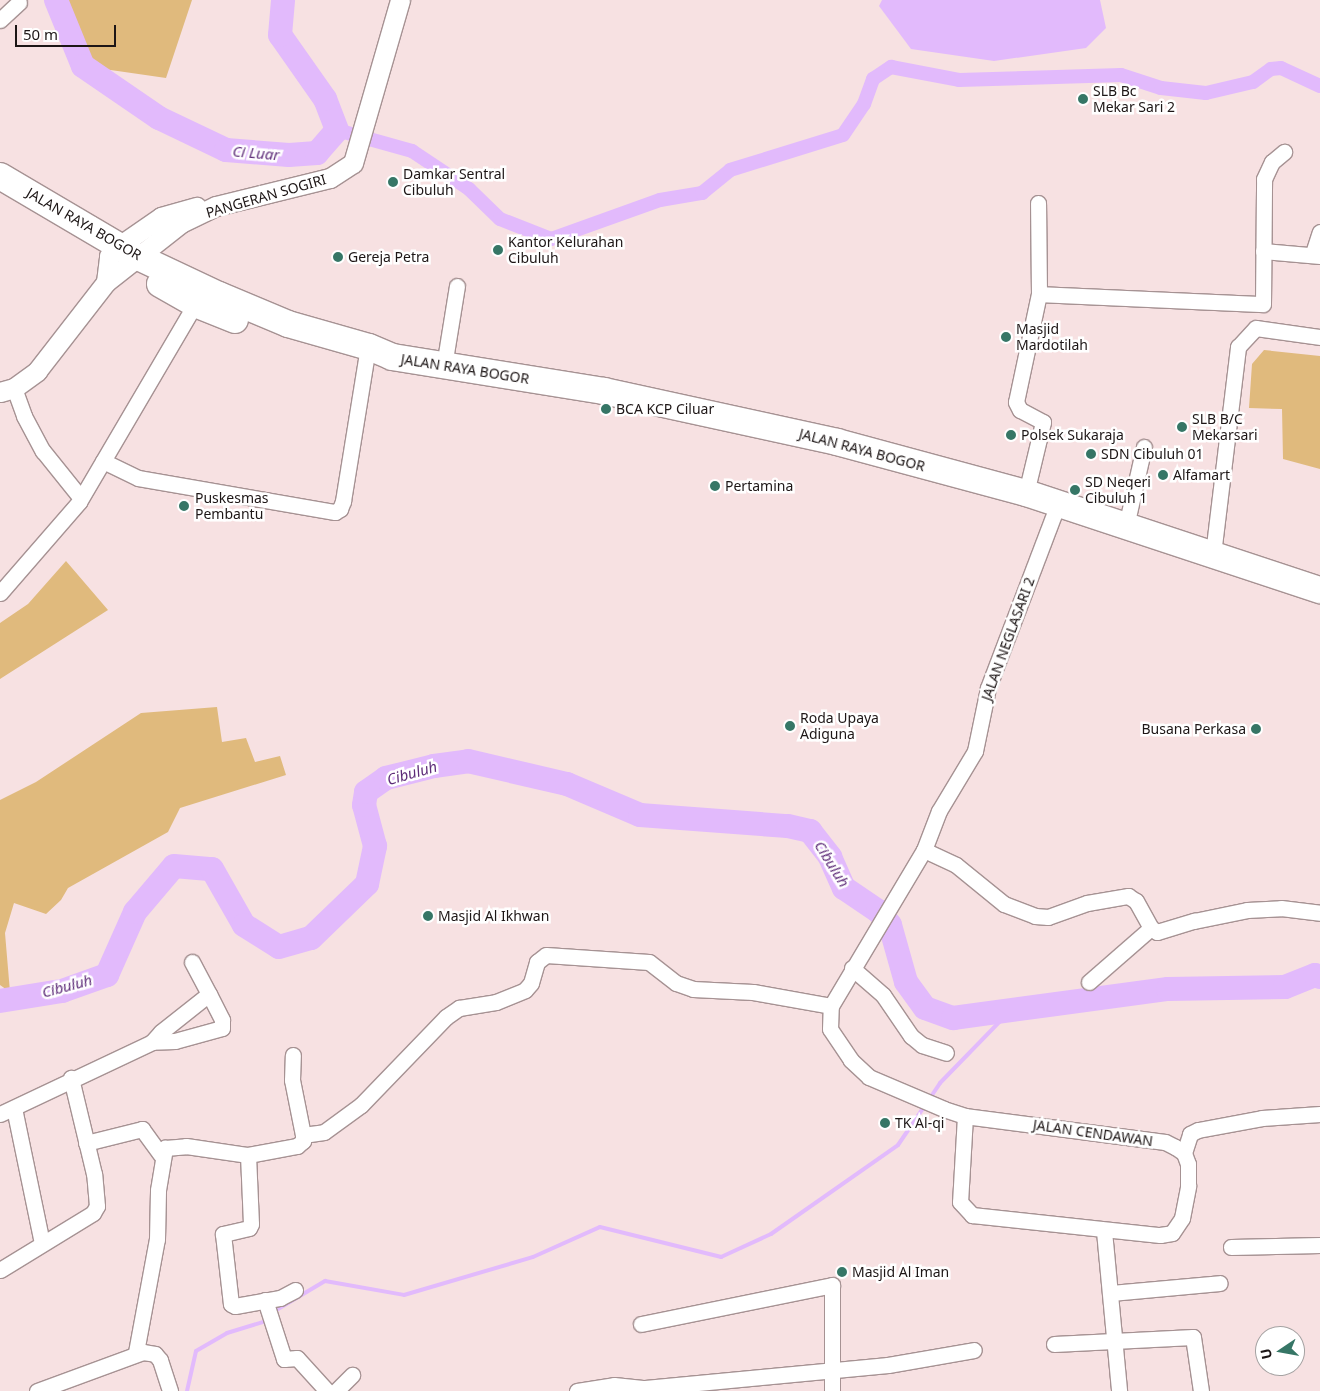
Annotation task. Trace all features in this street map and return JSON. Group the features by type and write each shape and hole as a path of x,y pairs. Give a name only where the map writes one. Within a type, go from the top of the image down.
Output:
{"highway":[{"name":"JALAN RAYA BOGOR","path":"0,176 195,304 272,335 366,360 392,357"},
{"name":"JALAN RAYA BOGOR","path":"0,194 123,256 288,324 369,347 392,357 604,391 758,424 1026,493 1320,590"}],"street":[{"name":"PANGERAN SOGIRI","path":"7,390 37,371 58,348 123,256 212,206 330,178 353,163 358,138 367,114 400,0"},
{"path":"0,20 19,2"},
{"path":"1039,294 1260,305 1265,300 1263,251 1264,179 1272,162 1284,152"},
{"path":"1026,493 1043,422 1020,410 1016,402 1039,294 1038,203"},
{"path":"1263,251 1316,255 1320,232"},
{"path":"444,366 457,286"},
{"path":"0,593 47,541 80,497 195,304"},
{"path":"1213,554 1238,347 1256,328 1320,337"},
{"path":"103,461 138,478 335,512 340,509 343,501 366,360"},
{"path":"7,390 43,451 80,497"},
{"path":"1126,526 1144,447"},
{"name":"JALAN NEGLASARI 2","path":"852,968 878,929 890,905 924,850 939,811 975,751 988,688 1058,504"},
{"path":"924,850 956,865 1004,904 1021,913 1048,916 1088,903 1128,896 1136,900 1151,928 1157,932 1167,932 1194,921 1247,910 1281,908 1320,913"},
{"path":"1089,982 1151,928"},
{"path":"303,1135 324,1132 361,1105 446,1017 459,1008 496,1002 525,990 531,983 537,962 546,955 649,962 676,983 693,989 753,992 831,1006 852,968 883,995 911,1036 922,1045 946,1053"},
{"path":"0,1114 71,1078 152,1042 175,1041 222,1028 222,1020 192,962"},
{"path":"152,1042 161,1032 209,994"},
{"name":"JALAN CENDAWAN","path":"831,1006 830,1028 851,1060 869,1077 919,1099 965,1116 1164,1142 1184,1153"},
{"path":"136,1352 157,1238 161,1156 169,1146 248,1155 292,1148 303,1141 292,1080 293,1055"},
{"path":"0,1270 93,1213 97,1206 86,1143 71,1078"},
{"path":"14,1108 42,1243"},
{"path":"965,1116 960,1190 964,1210 972,1215 1104,1231 1160,1235 1172,1233 1182,1218 1187,1198 1189,1176 1184,1153 1190,1134 1198,1130 1262,1118 1320,1114"},
{"path":"86,1143 142,1129 161,1156"},
{"path":"248,1155 251,1224 249,1228 222,1234 232,1306 288,1296 294,1290"},
{"path":"1104,1231 1119,1391"},
{"path":"1231,1247 1320,1245"},
{"path":"1111,1293 1220,1282"},
{"path":"641,1324 832,1285 830,1370 832,1391"},
{"path":"265,1300 284,1359 297,1358 327,1391"},
{"path":"1054,1344 1193,1337 1201,1391"},
{"path":"577,1391 614,1385 645,1389 730,1382 888,1365 974,1350"},
{"path":"37,1391 136,1352 155,1354 160,1360 170,1391"},
{"path":"336,1391 352,1375"}],"shaded area":[{"path":"58,0 192,0 166,78 83,66"},
{"path":"882,0 1100,0 1106,28 1086,48 994,61 911,49 879,6"},
{"path":"1264,350 1320,356 1320,469 1283,459 1282,409 1249,408 1252,364"},
{"path":"66,561 108,610 0,679 0,623 28,604"},
{"path":"217,707 222,742 246,738 255,762 280,756 286,775 180,808 168,832 68,888 61,900 46,914 14,903 5,933 10,992 0,985 0,800 36,782 141,713"}],"waterway":[{"name":"Ci Luar","path":"56,0 83,66 159,118 226,150 289,155 317,153 337,130 325,99 280,35 283,0"},
{"path":"337,130 412,151 469,189 500,219 551,239 660,200 702,193 730,170 843,135 864,104 873,79 891,67 959,80 1121,75 1161,88 1206,93 1253,82 1271,69 1281,68 1320,86"},
{"name":"Cibuluh","path":"0,1001 62,991 107,975 135,912 174,866 212,869 244,925 279,947 311,938 367,884 375,846 364,805 366,792 386,778 434,766 468,761 567,784 640,815 788,826 810,831 830,857 844,888 878,911 890,925 906,982 925,1008 953,1018 1168,989 1285,987 1315,975 1320,977"},
{"path":"930,1098 940,1083 1009,1012"},
{"path":"273,1312 325,1281 404,1295 533,1257 600,1227 721,1257 771,1234 898,1145 926,1104"},
{"path":"187,1391 196,1351 227,1333 264,1322"}],"place":[{"name":"SLB Bc Mekar Sari 2","path":"1083,99"},
{"name":"Damkar Sentral Cibuluh","path":"393,182"},
{"name":"Kantor Kelurahan Cibuluh","path":"498,250"},
{"name":"Gereja Petra","path":"338,257"},
{"name":"Masjid Mardotilah","path":"1006,337"},
{"name":"BCA KCP Ciluar","path":"606,409"},
{"name":"SLB B/C Mekarsari","path":"1182,427"},
{"name":"Polsek Sukaraja","path":"1011,435"},
{"name":"SDN Cibuluh 01","path":"1091,454"},
{"name":"Alfamart","path":"1163,475"},
{"name":"Pertamina","path":"715,486"},
{"name":"SD Negeri Cibuluh 1","path":"1075,490"},
{"name":"Puskesmas Pembantu","path":"184,506"},
{"name":"Roda Upaya Adiguna","path":"790,726"},
{"name":"Busana Perkasa","path":"1256,729"},
{"name":"Masjid Al Ikhwan","path":"428,916"},
{"name":"TK Al-qi","path":"885,1123"},
{"name":"Masjid Al Iman","path":"842,1272"}]}
